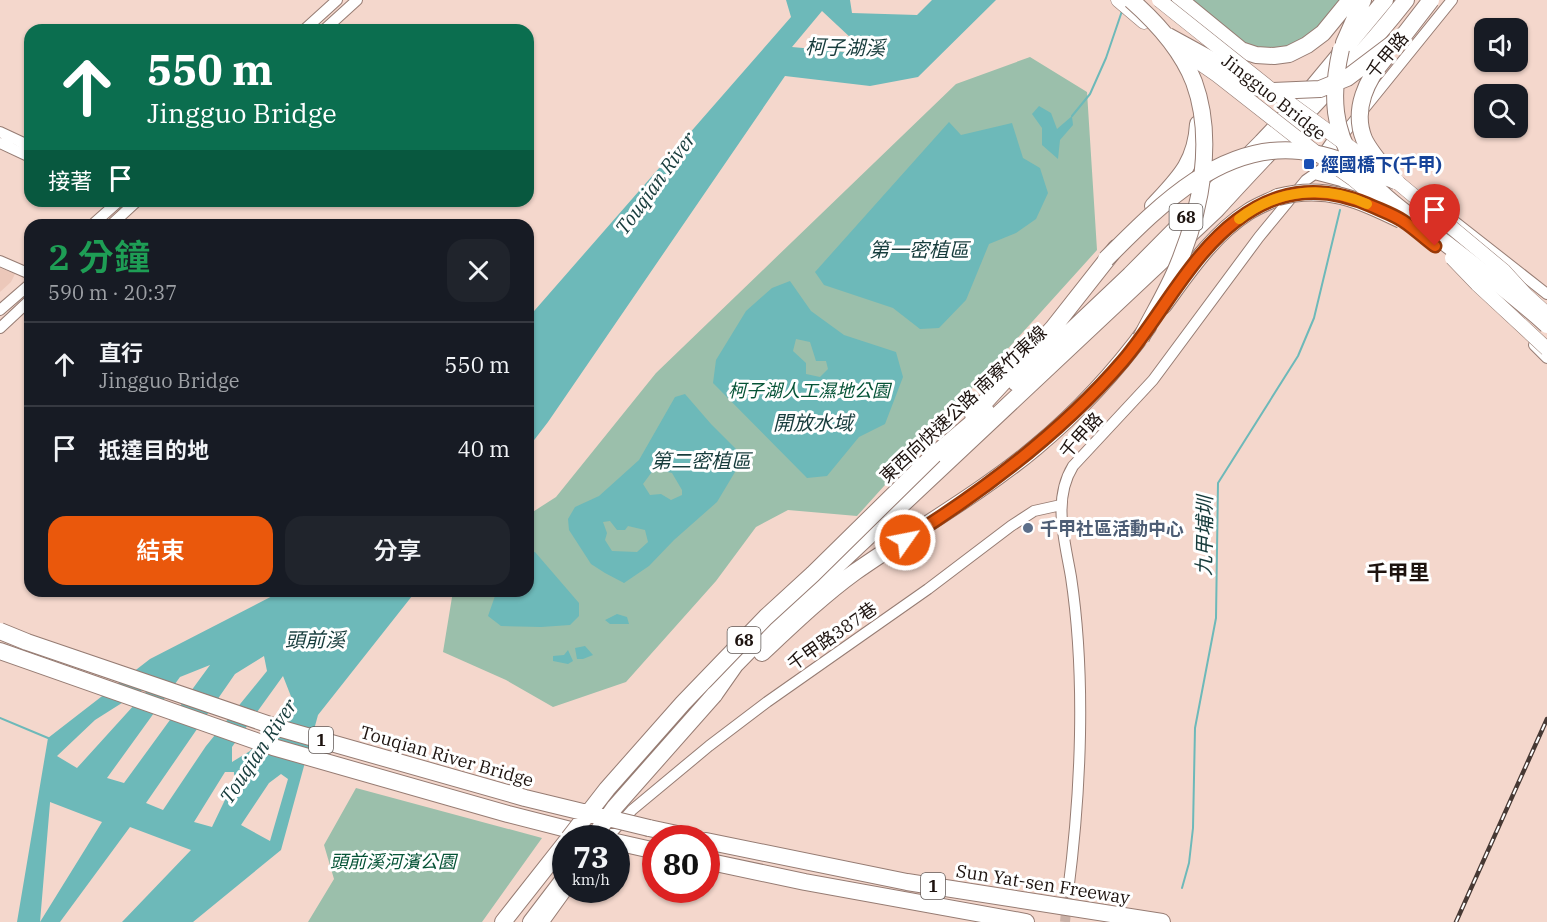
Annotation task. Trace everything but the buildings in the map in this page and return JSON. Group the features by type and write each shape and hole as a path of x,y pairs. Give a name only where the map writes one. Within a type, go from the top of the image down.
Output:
{"highway":[{"path":"1131,0 1146,13 1174,46 1194,82 1204,121 1203,167 1195,212 1178,265 1141,338"},
{"path":"1180,0 1241,50 1256,55 1274,56 1289,54 1307,45 1323,33 1350,0"},
{"path":"1363,0 1341,49 1335,90 1341,136 1353,160 1384,198 1497,282 1547,339"},
{"name":"東西向快速公路 南寮竹東線","path":"602,825 714,695 735,665 933,474 1262,142 1308,94 1385,0"},
{"name":"東西向快速公路 南寮竹東線","path":"578,825 683,703 766,617 934,455 979,426 1216,210 1314,106 1406,0"},
{"path":"1396,182 1364,140 1360,123 1360,104 1365,87 1375,70 1431,0"},
{"path":"1146,24 1210,59 1243,85 1273,91 1300,91 1334,84 1347,78 1404,35"},
{"path":"934,455 1027,358 1072,305 1106,259 1186,170 1193,156 1198,138 1198,121 1193,99 1171,55 1146,24"},
{"path":"1106,259 1147,218 1179,191 1213,169 1240,158 1265,153 1300,151 1347,161 1396,182"},
{"path":"714,695 791,625 854,573 925,527 1035,448 1077,410 1123,361 1209,246 1248,212 1278,197 1293,193 1333,193 1356,199 1401,220"},
{"name":"Touqian River Bridge","path":"0,631 282,729 525,798 642,827"},
{"name":"1","path":"0,651 273,747 552,825"},
{"name":"Sun Yat-sen Freeway","path":"720,844 907,882 1162,922"},
{"path":"503,922 552,861"},
{"name":"1","path":"720,864 805,882 1026,922"},
{"path":"531,922 552,894"}],"main road":[{"name":"Jingguo Bridge","path":"1118,0 1146,24 1217,75 1319,155 1353,178 1401,220 1452,258 1477,284 1547,339"},
{"name":"Jingguo Bridge","path":"1159,0 1273,91 1396,182 1504,271 1547,314"},
{"path":"1504,271 1546,297"}],"street":[{"path":"311,24 337,0"},
{"path":"331,24 357,0"},
{"name":"千甲路","path":"1068,892 1078,783 1080,706 1078,638 1062,526 1061,505 1064,484 1073,466 1153,380 1259,237 1306,180 1314,174 1318,160 1334,138 1346,131 1452,0"},
{"path":"1346,131 1353,142 1526,277 1546,297 1518,329"},
{"path":"0,132 24,143"},
{"path":"0,143 24,154"},
{"path":"1356,190 1366,186 1376,171 1375,160"},
{"path":"1314,174 1341,181 1356,190 1427,234 1478,274 1498,307 1547,358"},
{"path":"98,219 112,207"},
{"path":"116,219 127,207"},
{"path":"0,261 24,271"},
{"path":"1498,307 1506,290 1526,277"},
{"path":"0,310 24,289"},
{"path":"0,328 24,306"},
{"path":"1518,329 1547,339"},
{"name":"千甲路387巷","path":"617,825 717,739 928,589 1011,526 1034,511 1061,505"},
{"path":"544,922 558,903"}],"shaded area":[{"path":"0,268 15,274 11,282 0,292"}],"green space":[{"path":"1192,0 1349,0 1325,27 1284,49 1247,46"},
{"name":"柯子湖人工濕地公園","path":"1030,57 1087,92 1097,250 857,516 788,510 756,527 716,581 626,682 553,707 506,680 443,652 452,597 534,597 534,511 556,497 656,373 956,84"},
{"name":"頭前溪河濱公園","path":"356,788 542,838 482,922 308,922 334,879 324,845"}],"water":[{"name":"Touqian River","path":"786,0 850,0 852,13 917,15 932,0 996,0 918,77 870,86 785,76 534,440 534,311 791,17","holes":["822,11 867,54 792,47"]},
{"path":"1039,106 1051,113 1057,129 1072,116 1073,125 1060,140 1058,159 1042,145 1042,128 1032,114"},
{"name":"第一密植區","path":"949,122 961,135 1012,123 1023,158 1040,168 1048,193 1036,219 1016,233 989,244 966,300 939,328 920,329 893,308 824,285 815,272"},
{"name":"開放水域","path":"790,281 811,311 844,335 896,352 903,377 885,424 859,437 827,476 807,478 713,383 716,360 746,311 772,288","holes":["796,339 810,342 816,361 826,361 828,369 820,377 806,374 806,363 793,351"]},
{"name":"第二密植區","path":"685,394 744,457 717,502 649,566 624,583 591,564 569,530 568,519 575,507 599,496 639,460 675,397","holes":["654,469 672,473 682,490 682,495 671,500 661,494 650,495 643,484","610,521 617,530 625,530 628,526 645,530 648,542 637,552 612,551 605,540 607,533 603,522"]},
{"path":"534,552 579,603 579,616 570,625 501,626 488,616 495,597 534,597"},
{"name":"頭前溪","path":"270,597 411,597 318,715 281,850 193,922 122,922 191,850 130,827 60,922 40,922 17,922 48,738 150,659","holes":["264,656 267,671 206,746 163,810 146,803 235,674","210,665 124,783 107,778 180,677","283,676 292,699 250,751 232,762 232,747","155,682 77,768 57,756 95,720","225,772 234,772 234,781 212,827 194,822","281,774 288,779 270,841 241,825 269,783","50,802 102,822 40,922"]},
{"path":"617,614 627,617 629,624 610,624 605,620"},
{"path":"585,646 593,655 577,659 575,648"},
{"path":"568,650 573,661 568,664 553,661 553,656 564,655"}],"waterway":[{"path":"1072,116 1090,94 1106,58 1122,11"},
{"name":"九甲埔圳","path":"1182,888 1189,863 1193,828 1195,728 1216,618 1218,483 1298,356 1314,318 1340,210"},
{"path":"0,718 48,738"}],"tunnel":[{"path":"1065,922 1068,892"}],"railway":[{"path":"1456,922 1547,719"}],"slow traffic":[{"path":"1239,219 1278,197 1293,193 1333,193 1367,204"}],"place":[{"name":"經國橋下(千甲)","path":"1309,164"},
{"name":"千甲社區活動中心","path":"1028,528"}],"district":[{"name":"千甲里","path":"1398,572"}],"route":[{"path":"905,540 1008,469 1066,421 1123,361 1202,254 1248,212 1278,197 1293,193 1333,193 1356,199 1401,220 1435,246"}],"water label":[{"name":"柯子湖溪","path":"845,47"}]}
